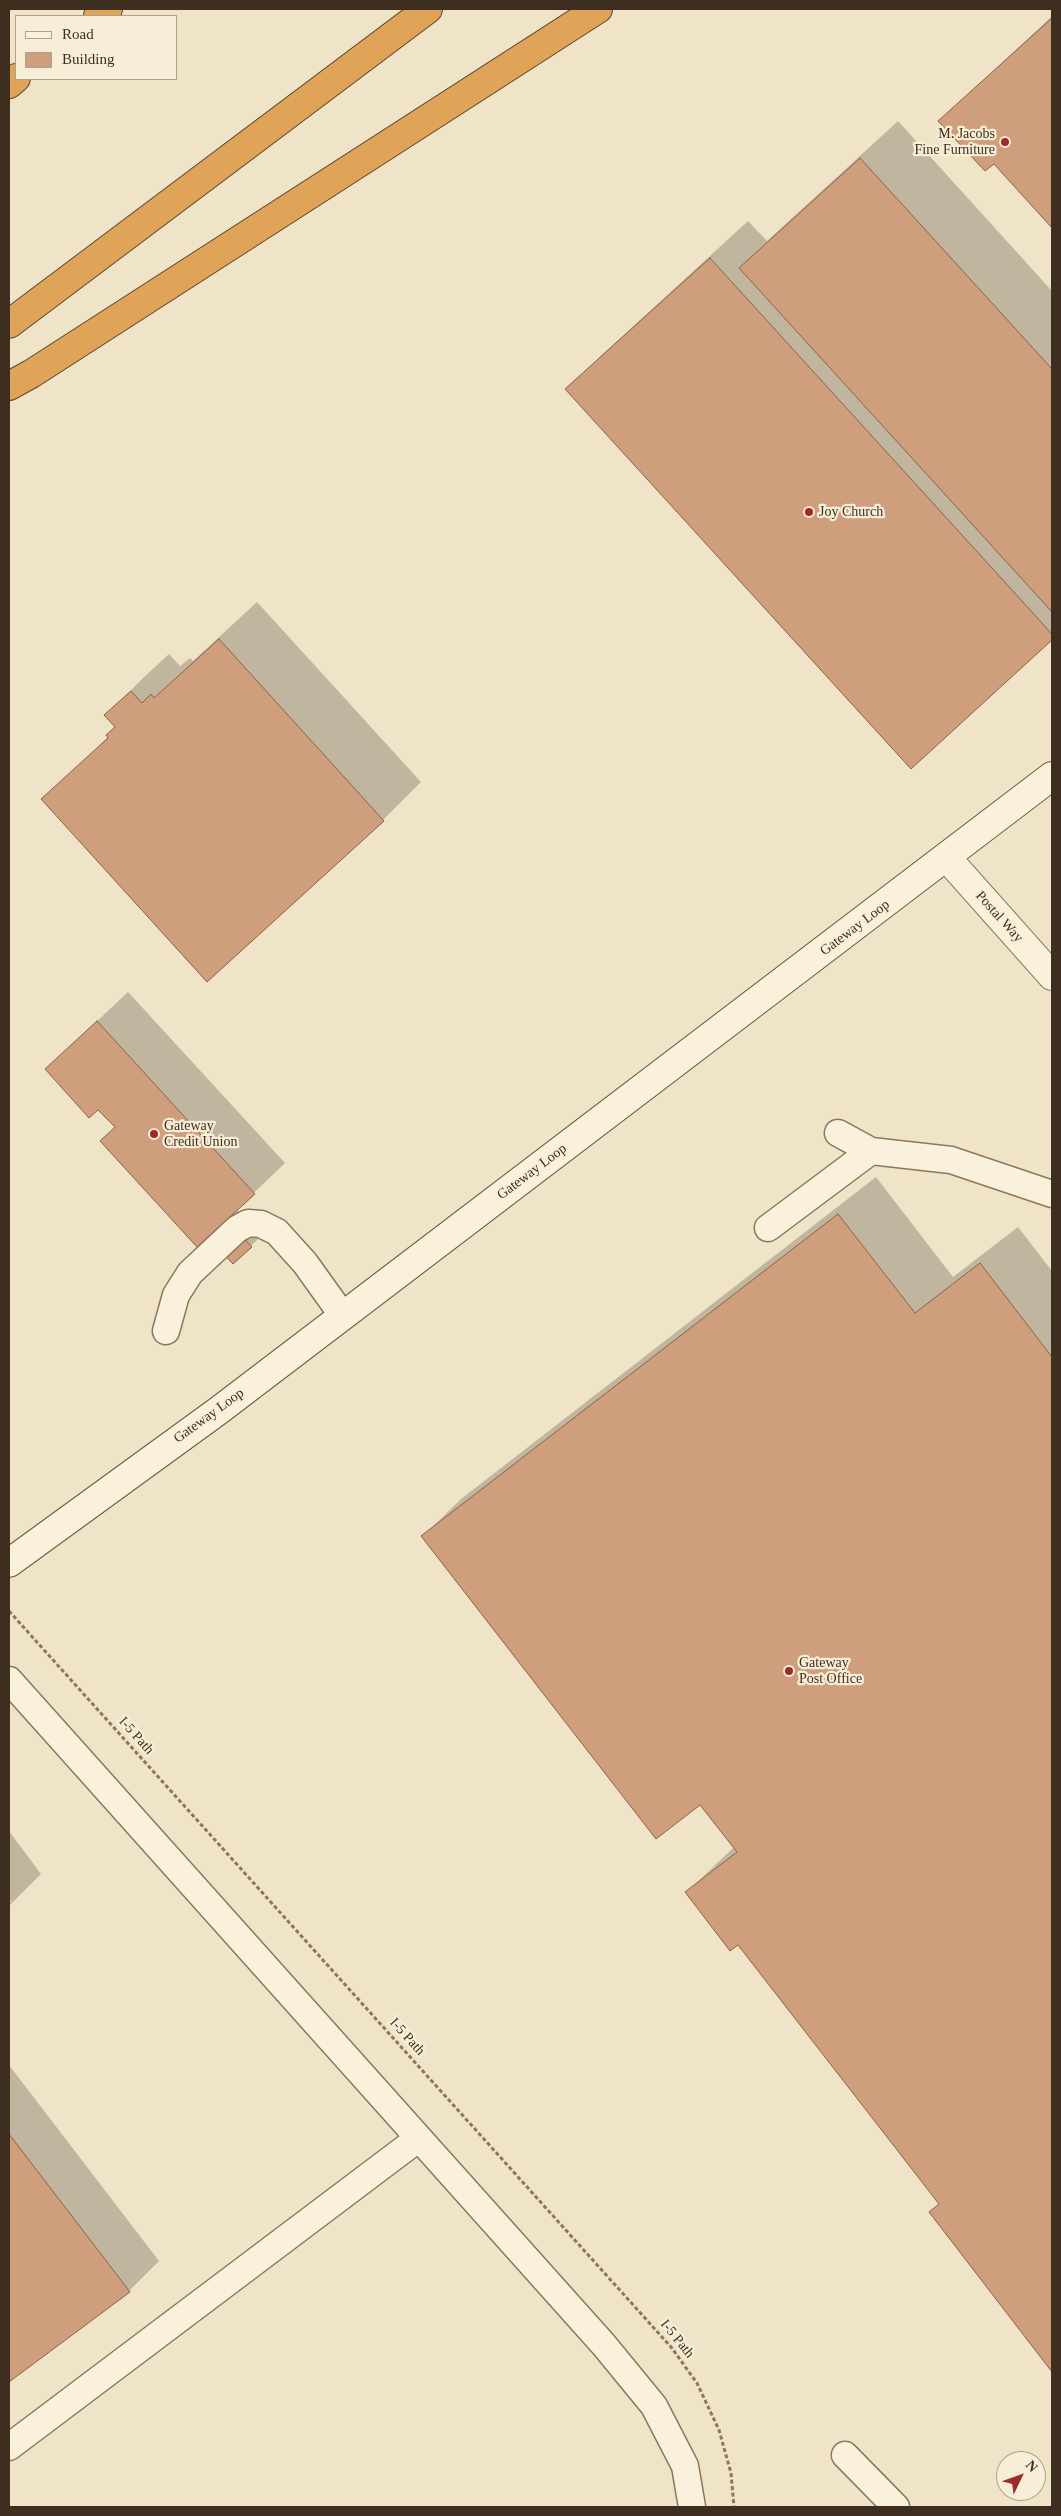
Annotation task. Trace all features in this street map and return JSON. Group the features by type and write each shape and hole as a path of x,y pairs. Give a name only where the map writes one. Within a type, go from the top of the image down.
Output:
{"highway":[{"path":"9,324 428,9"},
{"path":"9,386 31,374 598,9"}],"street":[{"name":"Gateway Loop","path":"9,1563 343,1316 947,858 1052,776"},
{"name":"Postal Way","path":"947,858 1052,976"}],"lane":[{"path":"838,1133 871,1151 951,1160 1052,1194"},
{"path":"768,1228 871,1151"},
{"path":"166,1332 176,1295 190,1273 237,1229 248,1223 261,1224 278,1232 305,1263 343,1316"},
{"path":"9,1680 604,2345 654,2406 685,2466 692,2507"},
{"path":"9,2447 419,2138"},
{"path":"845,2455 896,2507"}],"path":[{"name":"I-5 Path","path":"9,1612 671,2347 697,2383 718,2430 730,2473 734,2507"}],"building":[{"name":"M. Jacobs Fine Furniture","path":"1052,18 1052,228 994,164 985,171 938,121"},
{"path":"860,158 1052,369 1052,612 739,268"},
{"name":"Joy Church","path":"710,258 1052,634 1052,640 911,769 565,389"},
{"path":"219,639 384,821 207,982 41,799 108,738 106,735 115,727 104,715 131,691 142,703 151,694 154,698"},
{"name":"Gateway Credit Union","path":"97,1021 255,1194 197,1247 100,1141 115,1127 98,1110 89,1118 45,1069"},
{"name":"Gateway Post Office","path":"838,1214 915,1313 980,1263 1052,1357 1052,2372 929,2212 939,2204 738,1945 730,1951 685,1892 737,1852 700,1805 656,1839 421,1536"},
{"path":"227,1220 252,1247 233,1264 208,1237"},
{"path":"9,2134 130,2292 9,2382"}],"place":[{"name":"M. Jacobs Fine Furniture","path":"1005,142"},
{"name":"Joy Church","path":"809,512"},
{"name":"Gateway Credit Union","path":"154,1134"},
{"name":"Gateway Post Office","path":"789,1671"}]}
